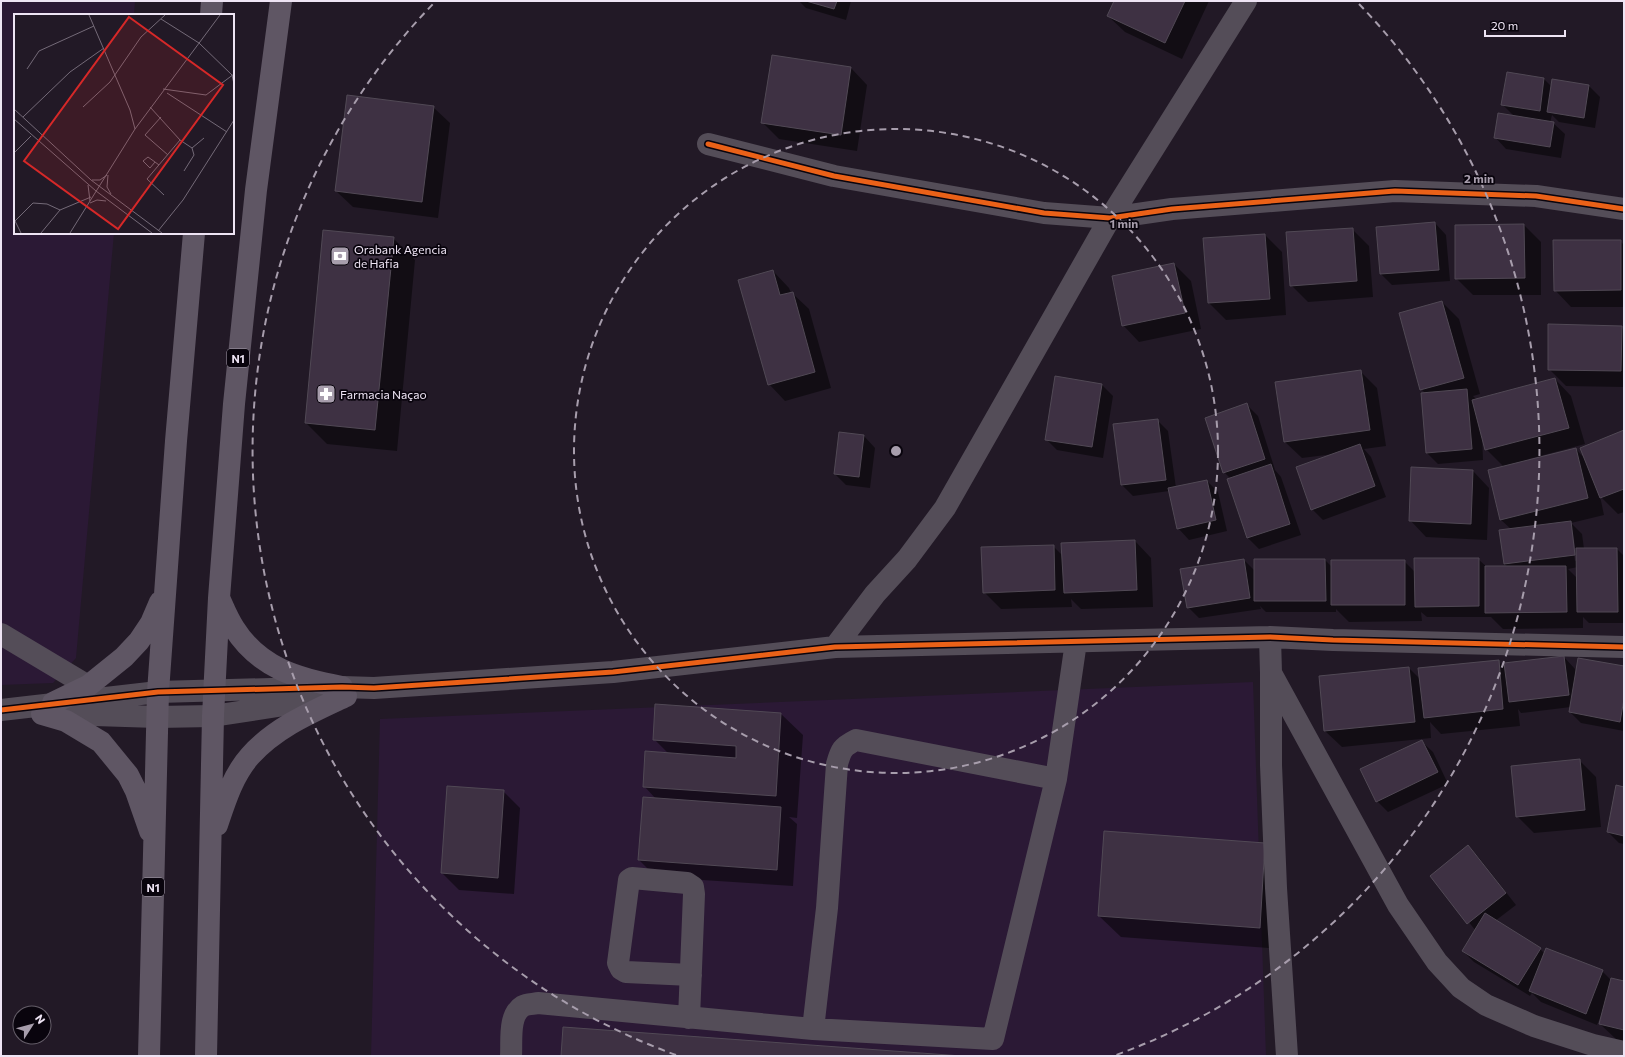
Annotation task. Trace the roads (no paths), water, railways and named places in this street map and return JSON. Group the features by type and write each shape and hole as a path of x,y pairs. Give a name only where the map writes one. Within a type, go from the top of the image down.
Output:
{"main road":[{"path":"211,14 212,1"},
{"name":"N1","path":"206,1056 212,716 219,598 234,404 254,205 281,1"},
{"name":"N1","path":"149,1056 158,692 176,441 194,234"},
{"path":"154,845 136,791 128,775 114,757 101,742 48,709 88,686 124,657 151,623 165,592"},
{"path":"219,598 233,627 248,646 263,659 287,673 344,692"},
{"path":"210,847 226,798 237,774 250,756 289,723 344,692"}],"street":[{"path":"835,647 875,594 907,559 945,508 1110,218 1246,1"},
{"path":"708,144 834,176 1044,213 1110,218 1172,209 1395,191 1536,196 1624,209"},
{"path":"1,634 88,686"},
{"path":"1270,637 1271,765 1276,896 1287,1056"},
{"path":"7,710 48,709 157,717 212,716 374,688 613,672 835,647 1270,637 1333,640 1624,647"},
{"path":"510,1056 513,1021 517,1011 524,1005 538,1004 993,1047 1056,779 1076,642"},
{"path":"1271,673 1398,905 1437,962 1461,988 1486,1005 1534,1026 1593,1045 1624,1052"},
{"path":"48,709 158,692 214,690 344,692"},
{"path":"813,1029 827,908 838,764 841,750 856,740 1056,779"},
{"path":"689,1018 691,975 694,894 693,887 687,883 632,878 629,880 618,963 621,969 626,972 691,975"}],"place":[{"name":"Orabank Agencia de Hafia","path":"340,256"},
{"name":"Farmacia Naçao","path":"326,394"}]}
